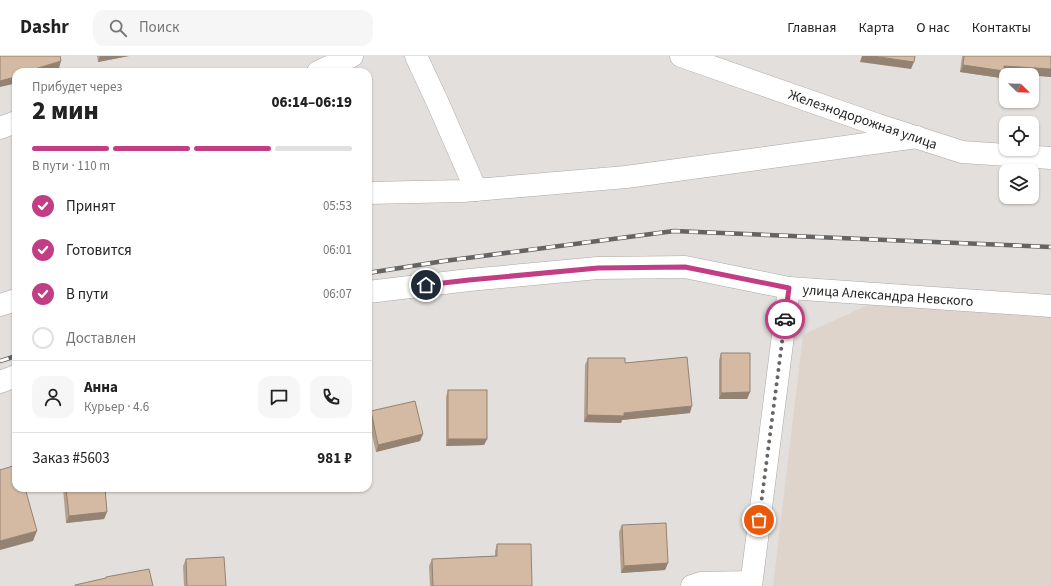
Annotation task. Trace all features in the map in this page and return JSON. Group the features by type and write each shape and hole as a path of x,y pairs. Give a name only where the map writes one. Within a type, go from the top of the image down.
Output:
{"street":[{"path":"416,56 476,190"},
{"name":"Железнодорожная улица","path":"681,56 962,152 1051,158"},
{"path":"327,68 344,61"},
{"path":"0,128 12,124"},
{"path":"372,193 476,190 626,177 917,137"},
{"name":"улица Александра Невского","path":"372,292 469,280 598,268 685,267 789,288 1051,306"},
{"path":"692,586 701,583 751,584 789,288"},
{"path":"0,305 12,301"},
{"path":"0,382 12,378"}],"shaded area":[{"path":"874,302 1051,313 1051,586 773,586 803,335"}],"building":[{"path":"0,56 60,56 61,61 38,68 12,68 12,78 0,81"},
{"path":"872,56 915,56 914,62"},
{"path":"964,56 1051,56 1051,69 1004,66 1004,68 999,68 999,70 963,65"},
{"path":"721,353 750,353 750,392 721,393"},
{"path":"687,357 692,406 624,413 624,416 587,415 588,358 625,358 625,363"},
{"path":"448,390 487,390 487,439 448,439"},
{"path":"415,401 423,434 378,445 372,411"},
{"path":"12,466 12,492 26,492 37,531 0,541 0,470"},
{"path":"66,492 105,492 107,512 69,516"},
{"path":"666,523 668,563 624,566 622,525"},
{"path":"497,544 531,544 532,586 433,586 432,559 497,556"},
{"path":"224,557 226,586 187,586 186,559"},
{"path":"149,569 153,586 75,586 106,577"}],"railway":[{"path":"372,272 444,261 674,231 1051,247"},
{"path":"0,361 12,357"}],"way so far":[{"path":"759,520 785,319"}],"route":[{"path":"426,285 598,268 685,267 789,288 785,319"}]}
